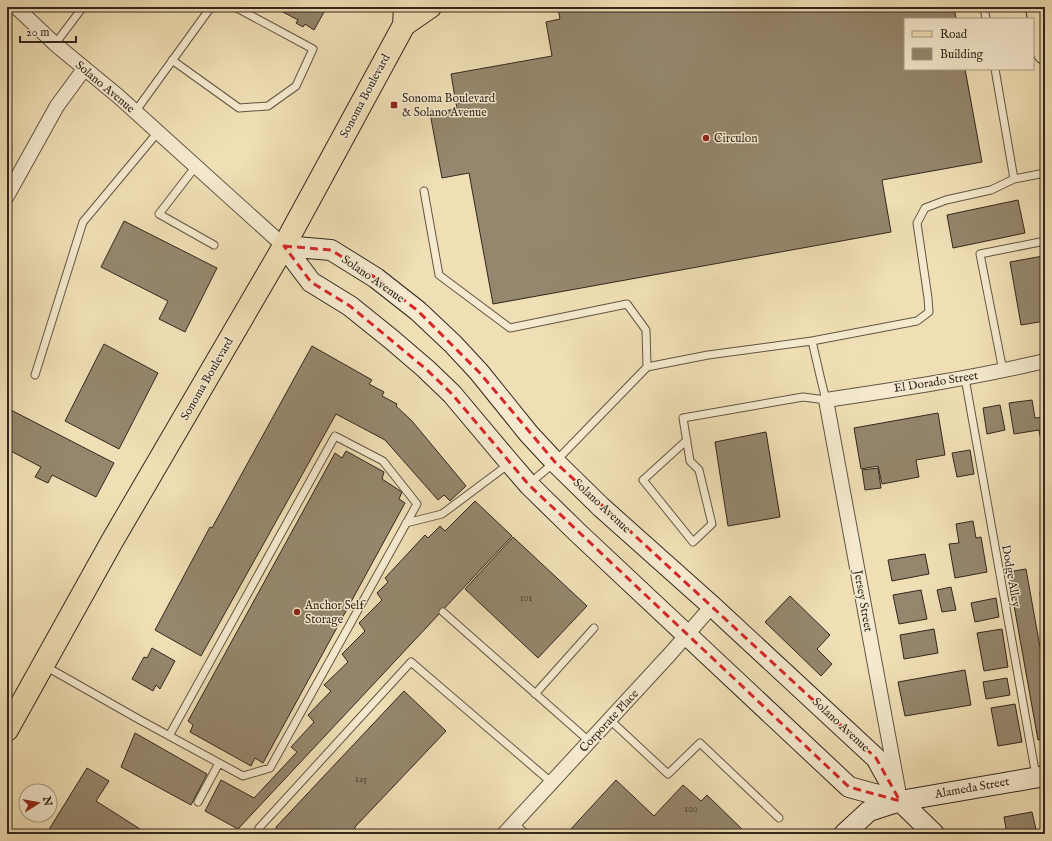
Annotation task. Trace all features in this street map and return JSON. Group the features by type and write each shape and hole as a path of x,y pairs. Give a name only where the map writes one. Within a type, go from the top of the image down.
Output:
{"main road":[{"name":"Sonoma Boulevard","path":"7,730 111,543 284,246 404,16 430,7"},
{"path":"1037,7 1045,54"},
{"name":"Solano Avenue","path":"284,246 331,250 376,278 418,311 453,344 479,372 529,434 601,507 712,606 876,758 900,801 934,834"},
{"name":"Solano Avenue","path":"284,246 311,282 350,306 426,369 452,394 529,485 687,636 849,786 900,801"},
{"name":"Alameda Street","path":"844,834 869,811 900,801 1040,776"}],"street":[{"name":"Solano Avenue","path":"16,7 84,70 118,96 284,246"},
{"path":"7,196 57,106 84,70"},
{"name":"El Dorado Street","path":"826,400 965,378 1045,361"},
{"name":"Jersey Street","path":"826,400 900,801"},
{"name":"Corporate Place","path":"504,834 687,636 712,606"}],"lane":[{"path":"135,112 211,7"},
{"path":"172,60 239,108 268,106 296,86 313,49 235,7"},
{"path":"984,7 986,18"},
{"path":"55,44 81,8"},
{"path":"995,70 1014,179"},
{"path":"35,376 83,222 158,132"},
{"path":"196,166 159,214 214,245"},
{"path":"529,485 555,462 647,367 708,355 812,341 917,321 929,312 917,223 925,208 946,200 991,190 1014,179 1045,173"},
{"path":"424,192 439,275 510,328 627,304 646,330 647,367"},
{"path":"1003,371 980,254 1045,241"},
{"path":"687,440 643,480 694,542 712,524 699,470 690,461 687,440 683,418 803,397 826,400 812,341"},
{"name":"Dodge Alley","path":"965,378 1040,776"},
{"path":"44,664 169,736 243,776 270,768 417,504 383,461 335,436 169,736"},
{"path":"406,523 442,514 510,463"},
{"path":"1044,593 1045,601"},
{"path":"443,612 589,741"},
{"path":"535,694 594,628"},
{"path":"257,834 260,828 411,662 551,782"},
{"path":"610,720 668,774 700,743 779,818"},
{"path":"198,802 219,763"},
{"path":"514,823 526,834"}],"highlighted area":[{"path":"284,246 331,250 376,278 418,311 479,372 555,462 876,758 900,801 849,787 529,485 452,394 426,369 350,306 311,282"}],"building":[{"path":"283,7 315,7 324,12 314,30 305,24 303,27 296,23 298,20 281,11"},
{"name":"Circulon","path":"954,7 956,18 904,18 904,70 965,70 982,162 882,180 891,232 493,304 469,173 442,178 430,113 457,109 451,74 552,56 546,22 560,19 558,8"},
{"path":"1018,200 1025,233 953,248 947,215"},
{"path":"124,221 217,268 185,332 159,319 168,301 101,267"},
{"path":"1043,256 1045,264 1045,321 1021,325 1010,262"},
{"path":"104,344 158,373 119,449 65,421"},
{"path":"312,346 372,380 369,384 384,392 382,396 397,404 396,406 412,421 466,486 450,501 444,495 438,500 385,440 336,414 201,656 155,630 210,527 212,528"},
{"path":"1032,400 1035,418 1045,417 1045,435 1040,436 1039,430 1014,434 1009,403"},
{"path":"1000,405 1005,430 987,434 983,408"},
{"path":"7,408 114,463 96,497 52,475 48,483 35,477 41,467 7,449"},
{"path":"938,413 945,455 916,460 919,477 882,484 878,466 861,469 854,428"},
{"path":"766,432 780,517 728,526 715,442"},
{"path":"970,450 974,474 957,477 952,453"},
{"name":"Anchor Self Storage","path":"346,451 384,472 382,479 402,492 399,499 405,503 263,763 255,758 251,766 190,732 193,725 188,721 335,453 342,458"},
{"path":"878,468 881,488 865,490 862,470"},
{"name":"Anchor Self Storage","path":"475,501 512,536 238,829 205,811 221,780 254,798 297,752 291,747 314,722 308,715 331,691 324,685 348,662 342,654 365,631 359,623 382,600 377,593 388,582 385,578 425,535 428,538 440,526 445,531"},
{"path":"973,521 976,538 981,537 987,572 955,578 949,544 959,543 956,524"},
{"path":"513,537 587,606 538,658 465,589"},
{"path":"925,554 929,574 892,581 888,560"},
{"path":"1026,569 1045,675 1045,738 1038,740 1008,572"},
{"path":"951,587 956,610 942,612 937,590"},
{"path":"921,590 927,619 899,624 893,595"},
{"path":"790,596 830,635 817,649 832,664 821,676 765,622"},
{"path":"996,598 999,617 975,622 971,603"},
{"path":"934,629 938,653 904,659 900,635"},
{"path":"1002,629 1008,667 984,671 977,633"},
{"path":"152,648 175,661 160,689 156,685 153,691 132,679 144,657 147,658"},
{"path":"965,670 971,705 905,716 898,682"},
{"path":"1007,678 1010,695 986,699 983,682"},
{"path":"404,691 446,731 355,827 355,834 276,834 276,827"},
{"path":"1015,704 1022,742 998,746 991,708"},
{"path":"135,733 207,774 191,805 121,767"},
{"path":"87,768 109,781 96,801 140,829 137,834 52,834 48,831 53,823 58,823 58,815"},
{"path":"616,780 654,816 683,785 701,801 707,795 747,834 574,834 570,830"},
{"path":"1032,812 1037,834 1007,834 1004,817"}],"place":[{"name":"Sonoma Boulevard & Solano Avenue","path":"394,105"},
{"name":"Circulon","path":"706,138"},
{"name":"Anchor Self Storage","path":"297,612"}]}
